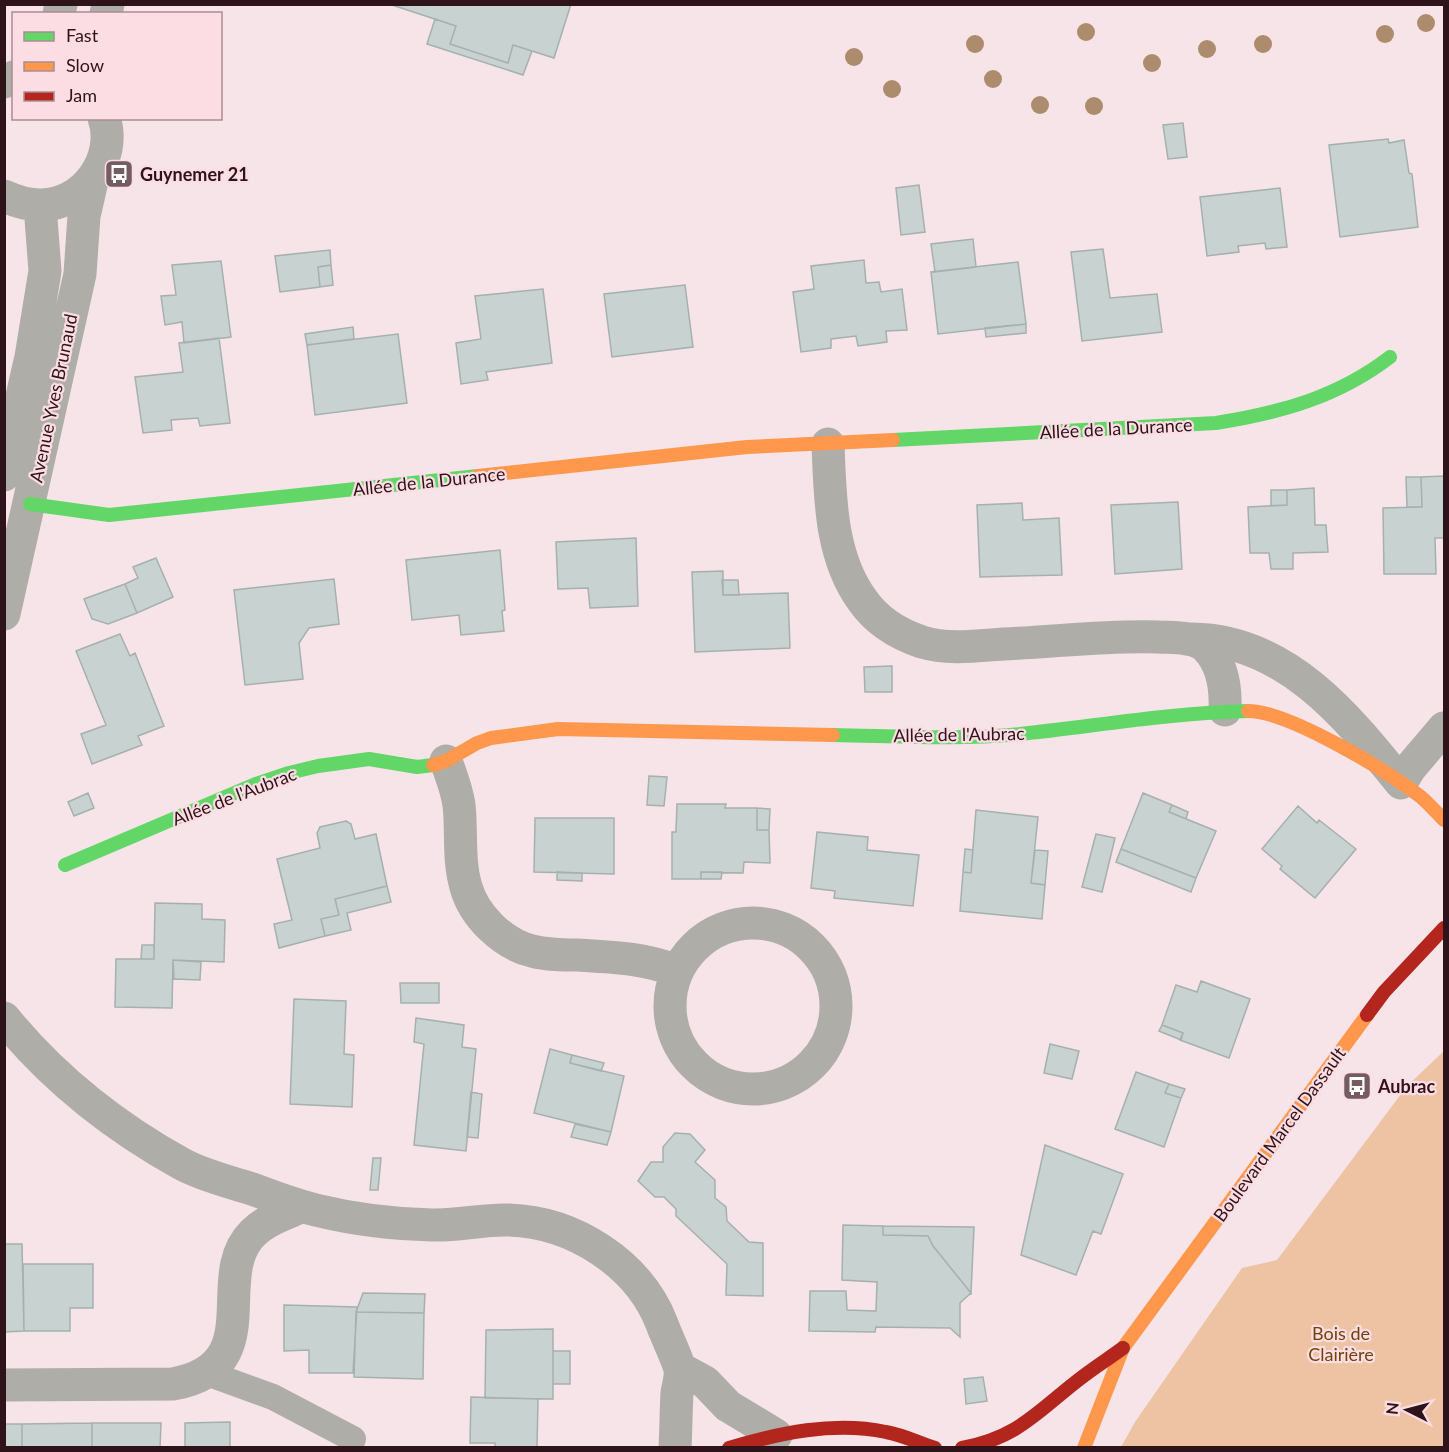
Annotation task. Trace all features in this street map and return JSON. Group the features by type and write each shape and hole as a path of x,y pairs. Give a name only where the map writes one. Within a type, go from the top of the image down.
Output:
{"street":[{"name":"Avenue Yves Brunaud","path":"4,614 80,274 84,216 92,181 103,160 107,138 104,120"},
{"path":"4,196 40,206 58,203 74,196 92,181"},
{"name":"Avenue Yves Brunaud","path":"4,475 31,357 45,271 40,206"},
{"name":"Allée de la Durance","path":"30,504 109,515 747,447 1216,423 1245,419 1307,403 1333,393 1376,369 1389,357"},
{"path":"828,444 833,520 848,576 858,595 870,610 894,630 923,642 958,647 1148,637 1226,642 1264,655 1287,668 1341,713 1364,737 1401,783 1410,768 1444,728"},
{"path":"1192,639 1205,646 1221,671 1225,685 1225,710"},
{"name":"Allée de l'Aubrac","path":"65,865 256,784 290,773 350,760 369,759 417,766 446,761 477,743 491,738 558,729 944,737 1018,734 1225,710 1252,711 1277,716 1308,730 1401,783 1423,799 1444,820"},
{"path":"446,761 459,803 460,853 466,888 471,901 491,927 508,940 531,951 546,954 622,958 665,966 677,971"},
{"path":"745,923 774,925 800,937 821,958 833,984 835,1013 828,1041 812,1065 788,1082 760,1089 750,1089 731,1087 705,1075 684,1054 672,1028 669,999 677,971 693,947 717,930 745,923"},
{"name":"Boulevard Marcel Dassault","path":"1084,1448 1123,1348 1384,992 1444,928"},
{"path":"4,1018 29,1048 100,1112 184,1165 301,1207 358,1219 436,1225 483,1220 512,1220 537,1224 584,1240 607,1254 641,1285 655,1306 681,1369 677,1392 675,1448"},
{"path":"4,1385 173,1384 192,1380 207,1373 226,1348 233,1326 236,1266 246,1243 253,1233 274,1219 301,1207"},
{"name":"Boulevard Marcel Dassault","path":"962,1448 1001,1439 1022,1428 1079,1380 1123,1348"},
{"path":"681,1369 705,1382 728,1406 776,1435"},
{"path":"729,1448 800,1431 853,1429 885,1432 935,1448"}],"lane":[{"path":"207,1373 273,1397 353,1439"}],"green space":[{"name":"Bois de Clairière","path":"1444,1051 1444,1447 1121,1447 1135,1422 1242,1268 1277,1260 1407,1086"}],"building":[{"path":"389,4 571,4 554,58 513,45 508,63 450,44 456,26"},
{"path":"435,19 456,26 450,44 508,63 513,45 532,51 523,75 427,44"},
{"path":"1183,123 1187,157 1168,159 1163,125"},
{"path":"1388,139 1389,143 1404,140 1409,173 1412,174 1418,227 1340,237 1329,145"},
{"path":"919,185 925,232 901,235 896,188"},
{"path":"1280,188 1287,247 1266,249 1265,243 1238,246 1239,252 1207,256 1200,197"},
{"path":"973,239 976,267 935,272 931,244"},
{"path":"1103,249 1110,298 1157,294 1162,332 1082,341 1071,252"},
{"path":"330,250 331,265 318,267 320,287 280,292 275,256"},
{"path":"864,260 866,283 879,282 881,292 902,289 907,330 886,331 887,342 858,346 856,336 831,339 831,348 801,352 793,292 814,289 811,266"},
{"path":"221,261 231,337 184,343 182,322 165,325 161,296 176,295 172,265"},
{"path":"1018,262 1026,324 938,334 931,272"},
{"path":"331,265 333,285 320,287 318,267"},
{"path":"685,285 693,347 612,357 604,294"},
{"path":"543,289 552,363 486,372 488,380 461,384 456,343 481,339 475,296"},
{"path":"1026,324 1026,333 986,337 985,328"},
{"path":"353,327 354,339 307,345 305,334"},
{"path":"398,334 407,403 315,415 307,345"},
{"path":"219,338 230,423 200,426 198,418 171,420 172,430 143,433 135,377 183,372 179,343"},
{"path":"1444,476 1444,538 1435,538 1436,574 1384,574 1383,508 1422,507 1421,477"},
{"path":"1406,477 1421,477 1422,507 1407,507"},
{"path":"1314,488 1315,525 1326,525 1328,552 1293,553 1293,569 1271,569 1269,553 1250,553 1248,507 1287,505 1287,490"},
{"path":"1271,490 1287,490 1287,505 1271,506"},
{"path":"1178,502 1182,569 1115,574 1111,505"},
{"path":"1022,503 1023,520 1059,518 1062,575 980,577 977,505"},
{"path":"636,538 638,606 590,608 588,588 558,589 556,542"},
{"path":"500,550 505,610 502,611 504,631 461,635 459,615 412,620 406,560"},
{"path":"156,558 173,597 137,613 125,584 138,578 133,567"},
{"path":"723,571 723,595 788,593 790,648 695,652 692,572"},
{"path":"334,579 339,624 309,628 299,643 303,679 245,685 234,590"},
{"path":"722,580 738,580 739,595 723,595"},
{"path":"125,584 137,613 108,624 92,619 84,599"},
{"path":"120,634 130,656 135,653 164,726 138,736 142,745 92,764 81,734 106,725 76,651"},
{"path":"892,666 892,692 865,692 864,667"},
{"path":"649,776 667,777 664,806 647,805"},
{"path":"88,793 94,808 74,816 68,802"},
{"path":"1143,793 1172,805 1169,812 1216,831 1196,878 1121,849"},
{"path":"677,804 726,804 725,808 757,808 757,830 769,830 770,863 744,862 743,873 701,872 701,879 672,879 672,832 676,832"},
{"path":"1172,805 1188,812 1186,819 1169,812"},
{"path":"1298,806 1317,823 1319,820 1356,849 1315,898 1280,869 1282,866 1262,849"},
{"path":"757,808 770,809 769,830 757,830"},
{"path":"976,810 1038,817 1031,883 1045,885 1042,919 960,911 963,872 971,873"},
{"path":"535,818 614,818 614,874 534,872"},
{"path":"346,821 351,824 355,839 376,834 387,886 335,899 339,915 321,919 325,936 279,948 274,924 292,920 277,859 320,848 317,833 320,827"},
{"path":"817,832 868,837 867,850 919,855 913,906 834,898 835,891 811,888"},
{"path":"1096,834 1115,838 1102,892 1082,887"},
{"path":"965,849 973,850 971,873 963,872"},
{"path":"1121,849 1196,878 1191,892 1116,862"},
{"path":"1035,850 1048,851 1045,885 1031,883"},
{"path":"557,872 582,873 582,881 557,880"},
{"path":"701,872 722,872 721,879 701,879"},
{"path":"387,886 391,902 347,913 351,930 325,936 321,919 339,915 335,899"},
{"path":"155,903 202,904 202,919 225,920 224,962 173,960 172,1008 115,1007 116,959 154,959"},
{"path":"142,945 154,945 154,959 141,959"},
{"path":"173,960 201,962 200,980 174,979"},
{"path":"1201,981 1250,999 1229,1058 1180,1040 1183,1033 1162,1025 1176,985 1197,992"},
{"path":"400,983 439,983 439,1003 401,1003"},
{"path":"294,999 346,1001 344,1054 354,1055 352,1107 290,1104"},
{"path":"416,1018 464,1025 462,1047 476,1049 466,1151 414,1145 424,1044 414,1042"},
{"path":"1162,1025 1183,1033 1181,1040 1159,1031"},
{"path":"1050,1044 1079,1051 1072,1079 1044,1073"},
{"path":"550,1049 572,1055 570,1063 624,1076 611,1132 534,1113"},
{"path":"572,1055 604,1063 601,1071 570,1063"},
{"path":"1136,1072 1169,1084 1165,1093 1181,1098 1164,1147 1115,1129"},
{"path":"1169,1084 1185,1089 1181,1098 1165,1093"},
{"path":"471,1092 482,1094 478,1138 467,1137"},
{"path":"575,1124 611,1132 607,1145 571,1137"},
{"path":"675,1133 690,1134 705,1150 695,1162 715,1180 715,1198 726,1207 727,1221 749,1242 763,1243 763,1296 726,1295 727,1264 676,1216 676,1209 664,1197 655,1197 638,1181 651,1162 663,1162 663,1147"},
{"path":"1045,1145 1123,1174 1101,1234 1093,1231 1076,1275 1021,1255"},
{"path":"373,1158 381,1158 378,1190 370,1190"},
{"path":"843,1225 883,1226 883,1235 928,1236 933,1246 971,1293 960,1303 960,1337 950,1328 876,1327 875,1332 809,1331 810,1291 846,1291 847,1310 876,1311 877,1282 842,1280"},
{"path":"883,1226 974,1227 971,1293 933,1246 928,1236 883,1235"},
{"path":"4,1244 22,1244 24,1331 4,1332"},
{"path":"23,1264 93,1264 93,1308 70,1308 70,1331 24,1331"},
{"path":"363,1293 425,1294 424,1313 356,1312"},
{"path":"284,1305 357,1307 353,1373 309,1373 309,1350 284,1351"},
{"path":"356,1312 424,1313 423,1379 354,1377"},
{"path":"553,1329 553,1399 485,1398 486,1330"},
{"path":"553,1351 570,1351 570,1384 553,1384"},
{"path":"983,1377 987,1401 966,1404 964,1379"},
{"path":"471,1397 538,1399 537,1448 495,1448 495,1443 470,1443"},
{"path":"230,1422 230,1448 160,1448 185,1447 185,1423"},
{"path":"92,1423 92,1448 22,1448 22,1424"},
{"path":"92,1423 161,1423 160,1448 92,1448"},
{"path":"4,1424 22,1424 22,1448 4,1448"}],"traffic: fast":[{"path":"893,440 1216,423 1263,414 1308,401 1350,383 1390,357"},
{"path":"30,504 109,515 478,476"},
{"path":"833,735 997,736 1162,717 1248,711"},
{"path":"65,865 256,784 289,773 318,766 369,759 417,767 433,765"}],"traffic: slow":[{"path":"478,476 747,447 893,440"},
{"path":"1248,711 1288,721 1337,744 1421,797 1444,820"},
{"path":"433,765 446,761 477,743 491,738 558,729 833,735"},
{"path":"1084,1448 1123,1348 1367,1015"}],"traffic: jam":[{"path":"1367,1015 1384,992 1444,928"},
{"path":"962,1448 997,1438 1025,1423 1123,1348"},
{"path":"729,1448 787,1433 827,1428 866,1429 892,1433 935,1448"}],"place":[{"name":"Guynemer 21","path":"119,174"},
{"name":"Aubrac","path":"1357,1086"}]}
